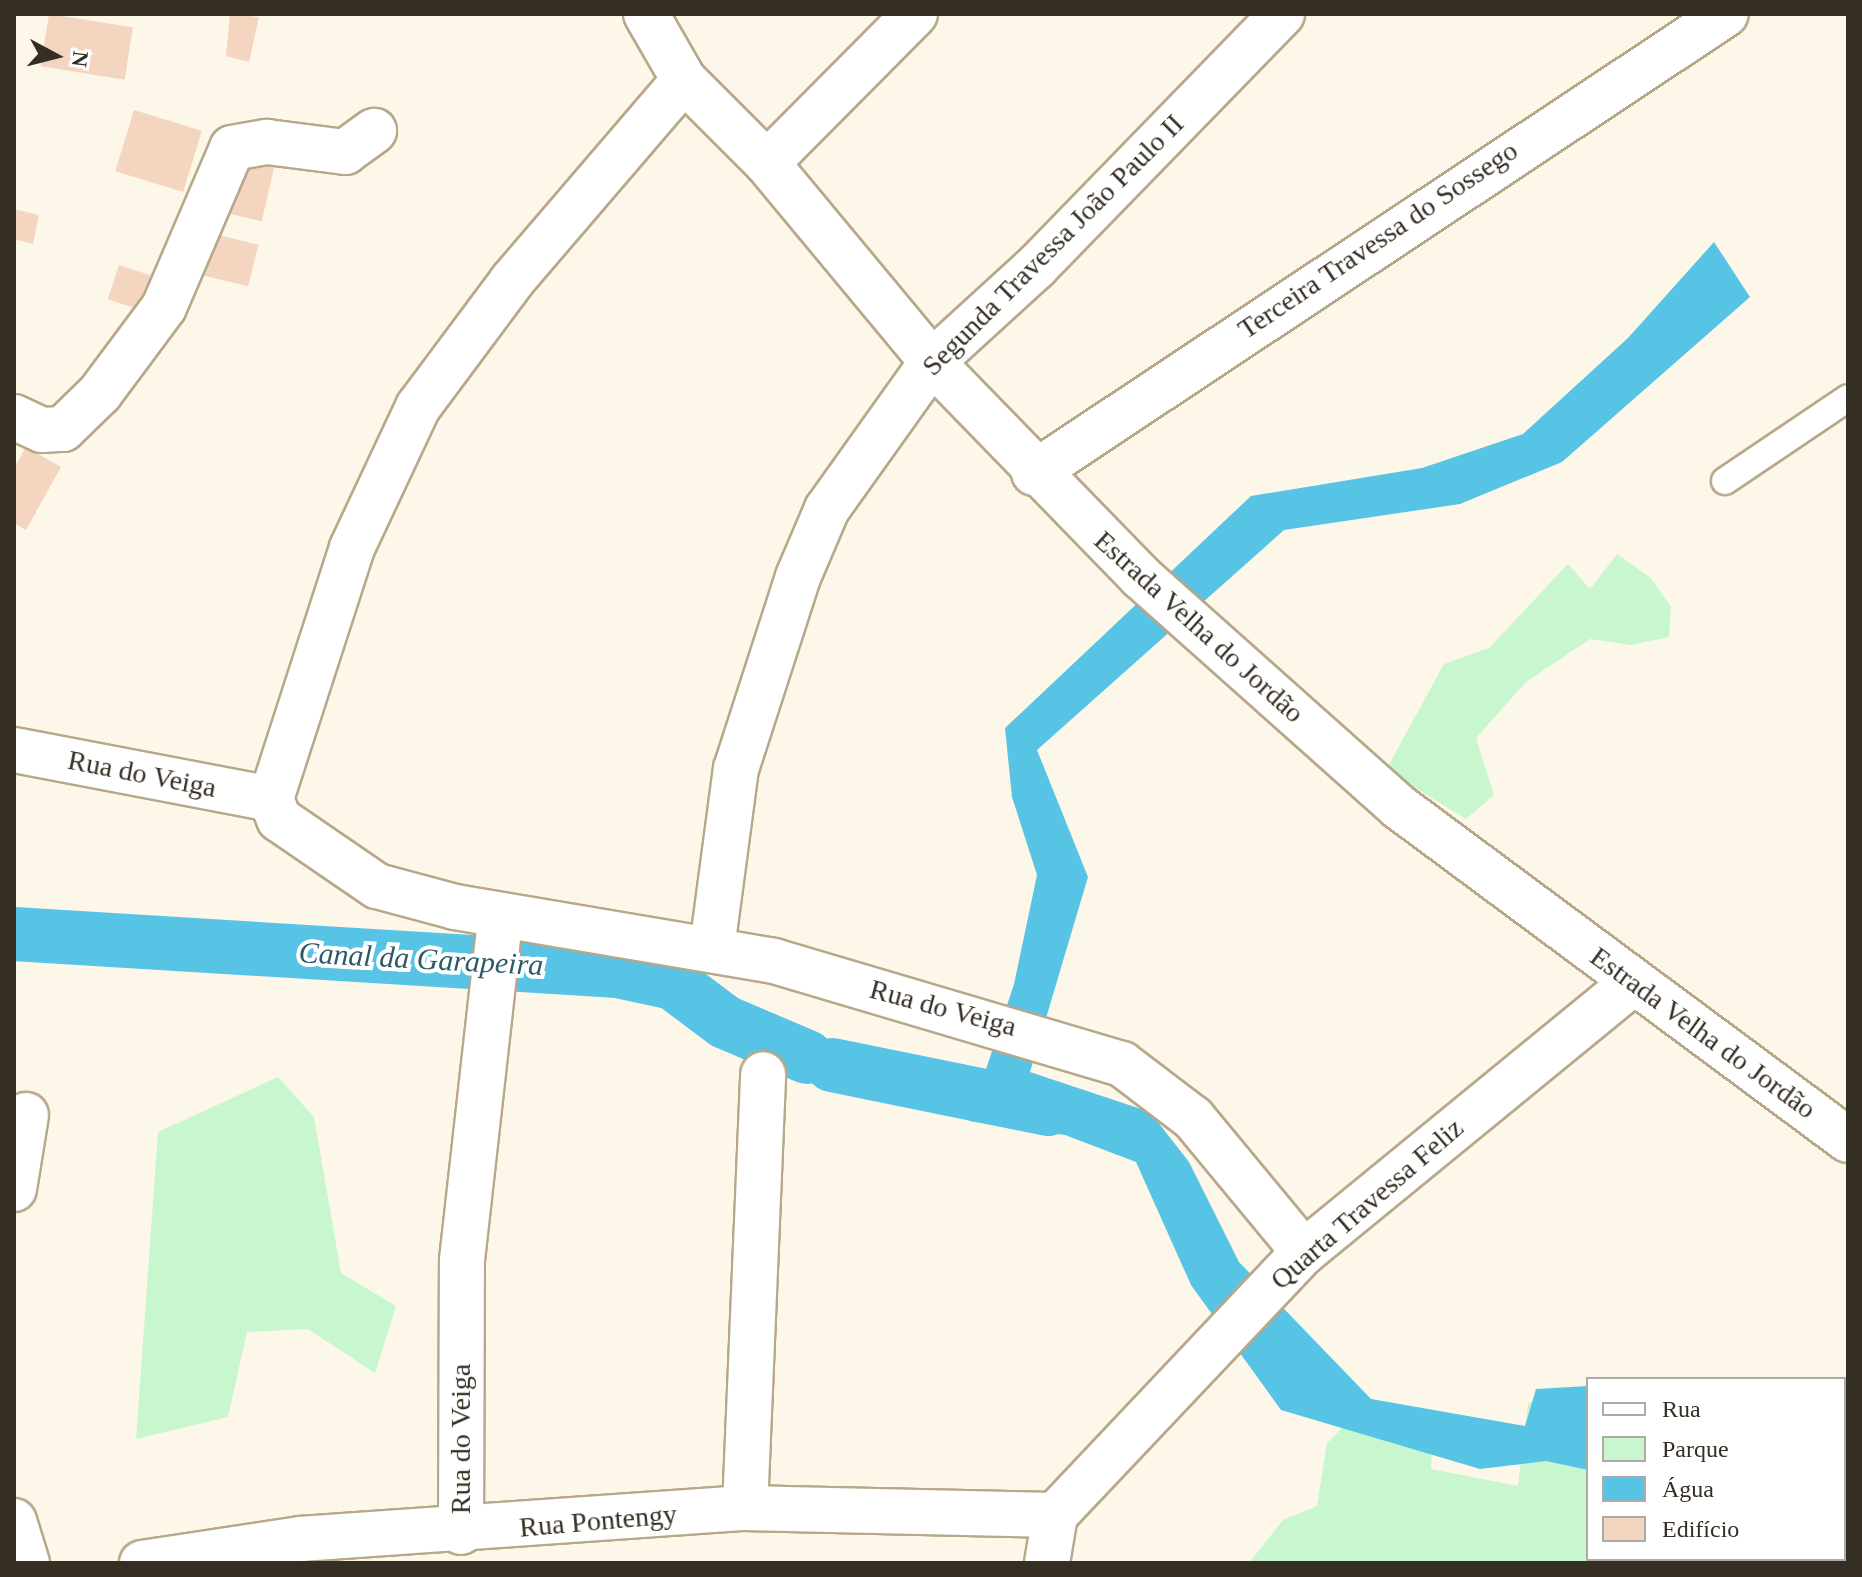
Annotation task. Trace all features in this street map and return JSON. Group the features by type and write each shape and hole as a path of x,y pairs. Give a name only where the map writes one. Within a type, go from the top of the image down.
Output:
{"street":[{"name":"Estrada Velha do Jordão","path":"646,14 684,80 767,163 932,362 1034,473 1141,577 1399,807 1848,1140"},
{"path":"767,163 915,14"},
{"name":"Segunda Travessa João Paulo II","path":"712,948 736,769 798,577 827,509 932,362 1036,267 1282,14"},
{"name":"Terceira Travessa do Sossego","path":"1034,473 1726,14"},
{"path":"271,799 352,548 418,407 512,281 684,80"},
{"path":"14,417 42,430 63,429 100,393 164,307 232,148 267,142 345,152 374,131"},
{"name":"Rua do Veiga","path":"14,750 271,799 297,836 377,886 501,915 712,948 1063,1041 1122,1064 1193,1118 1290,1266"},
{"name":"Rua do Veiga","path":"461,1532 462,1260 501,915"},
{"name":"Quarta Travessa Feliz","path":"1055,1515 1290,1266 1633,983"},
{"path":"745,1508 763,1074"},
{"path":"14,1189 26,1115"},
{"name":"Rua Pontengy","path":"142,1563 300,1539 461,1532 745,1508 1055,1515"},
{"path":"1047,1563 1055,1515"},
{"path":"14,1521 27,1563"}],"lane":[{"path":"1725,481 1848,398"}],"green space":[{"path":"1617,554 1651,578 1671,607 1669,637 1631,645 1590,639 1526,682 1476,738 1494,795 1466,819 1386,770 1444,664 1489,648 1568,564 1590,589"},
{"path":"278,1077 314,1117 341,1273 396,1306 375,1373 308,1329 247,1332 228,1417 136,1439 158,1132"},
{"path":"1586,1388 1586,1561 1648,1563 1249,1563 1283,1520 1317,1506 1327,1443 1371,1399 1434,1411 1431,1469 1518,1486 1528,1403"}],"water":[{"path":"1714,242 1750,297 1562,462 1460,504 1284,530 1037,750 1088,877 1030,1072 1150,1112 1189,1162 1239,1262 1371,1399 1525,1426 1536,1389 1586,1386 1586,1470 1546,1461 1480,1469 1281,1410 1191,1285 1136,1162 1065,1135 969,1121 1014,984 1037,875 1012,797 1005,728 1251,496 1422,468 1523,434 1628,338"}],"building":[{"path":"49,14 133,27 125,80 41,66"},
{"path":"230,14 259,17 249,62 226,56"},
{"path":"134,110 202,131 183,192 115,171"},
{"path":"242,151 276,159 262,221 228,213"},
{"path":"14,209 39,215 33,244 14,239"},
{"path":"211,233 259,245 248,287 201,275"},
{"path":"119,265 150,275 139,309 108,299"},
{"path":"26,447 61,467 26,530 14,523 14,468"}],"waterway":[{"name":"Canal da Garapeira","path":"14,934 618,971 673,983 725,1022 807,1057"},
{"name":"Canal da Garapeira","path":"832,1065 1049,1109"}]}
